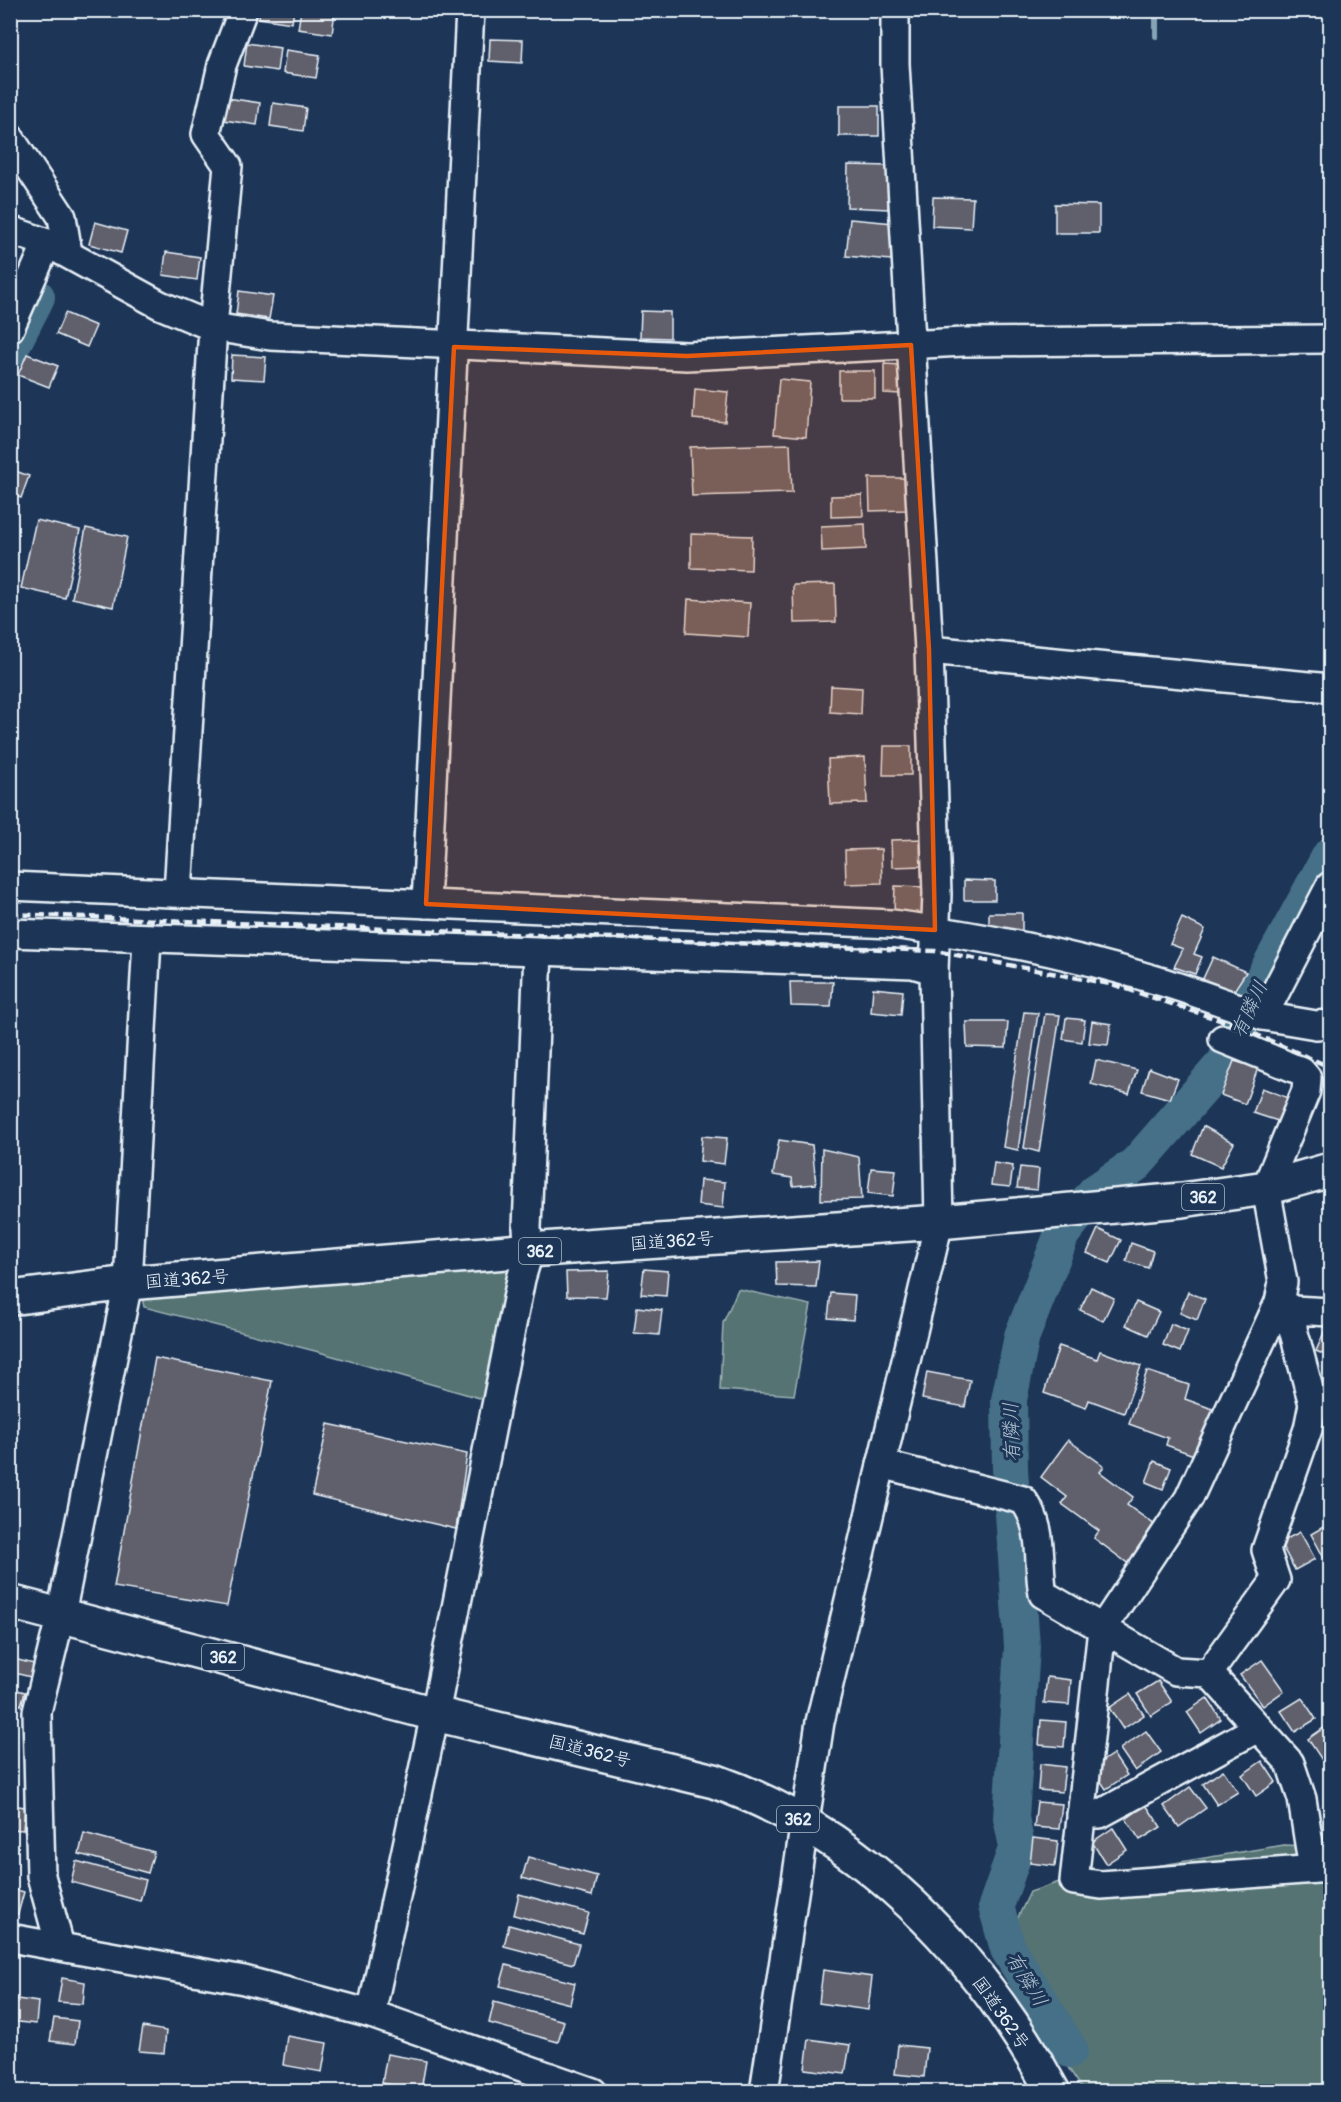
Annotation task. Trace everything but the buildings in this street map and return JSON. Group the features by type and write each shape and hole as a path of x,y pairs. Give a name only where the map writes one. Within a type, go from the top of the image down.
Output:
{"highway":[{"name":"国道362号","path":"10,1298 128,1283 939,1222 1082,1209 1266,1188 1330,1170"},
{"name":"国道362号","path":"10,1602 435,1714 714,1781 756,1796 805,1823 855,1855 896,1888 946,1939 993,1996 1053,2091"}],"street":[{"path":"178,892 213,327 228,166 206,135 222,65 243,10"},
{"path":"426,904 470,10"},
{"path":"764,2091 820,1722 939,1222 935,950 937,894 929,650 895,64 895,10"},
{"path":"10,138 62,218 57,248 10,328"},
{"path":"10,230 57,248 160,305 213,327 270,336 687,356 910,345 1330,339"},
{"path":"929,650 1330,688"},
{"path":"10,886 892,924 935,950 1104,965 1161,981 1263,1016 1316,1025 1330,1024"},
{"path":"1263,1016 1330,886"},
{"path":"10,933 147,940 913,964 935,950"},
{"path":"60,1946 41,1876 38,1712 61,1614 128,1283 147,940"},
{"path":"371,2014 435,1714 521,1279 529,1252 527,1228 538,951"},
{"path":"1209,1673 1276,1580 1266,1550 1308,1429 1322,1413 1286,1306 1266,1188 1306,1091 1306,1078 1301,1071 1233,1044"},
{"path":"881,1464 1023,1500 1033,1512 1037,1525 1043,1594 1102,1629 1176,1671 1209,1673 1290,1763 1322,1868 1101,1885 1074,1881 1102,1629 1189,1498 1286,1306"},
{"path":"1286,1306 1330,1312"},
{"path":"1081,1814 1100,1814 1258,1728"},
{"path":"10,1938 244,1980 371,2014 593,2091"}],"highlighted area":[{"path":"911,345 929,650 935,930 426,904 454,347 687,356"}],"green space":[{"path":"510,1267 483,1399 319,1352 144,1307 139,1283"},
{"path":"738,1289 811,1305 794,1395 720,1390 723,1323"},
{"path":"1284,1845 1330,1847 1330,2091 1084,2091 1052,2044 1001,1953 1030,1892 1059,1882"}],"waterway":[{"path":"1156,10 1156,36"},
{"path":"10,350 37,297"},
{"name":"有隣川","path":"1070,2050 1008,1949 996,1906 1017,1846 1011,1818 1022,1647 1010,1469 1009,1400 1022,1336 1062,1234 1095,1192 1136,1164 1225,1062 1253,997 1330,855"}],"railway":[{"path":"10,914 935,951 1115,985 1232,1024 1330,1067"}]}
